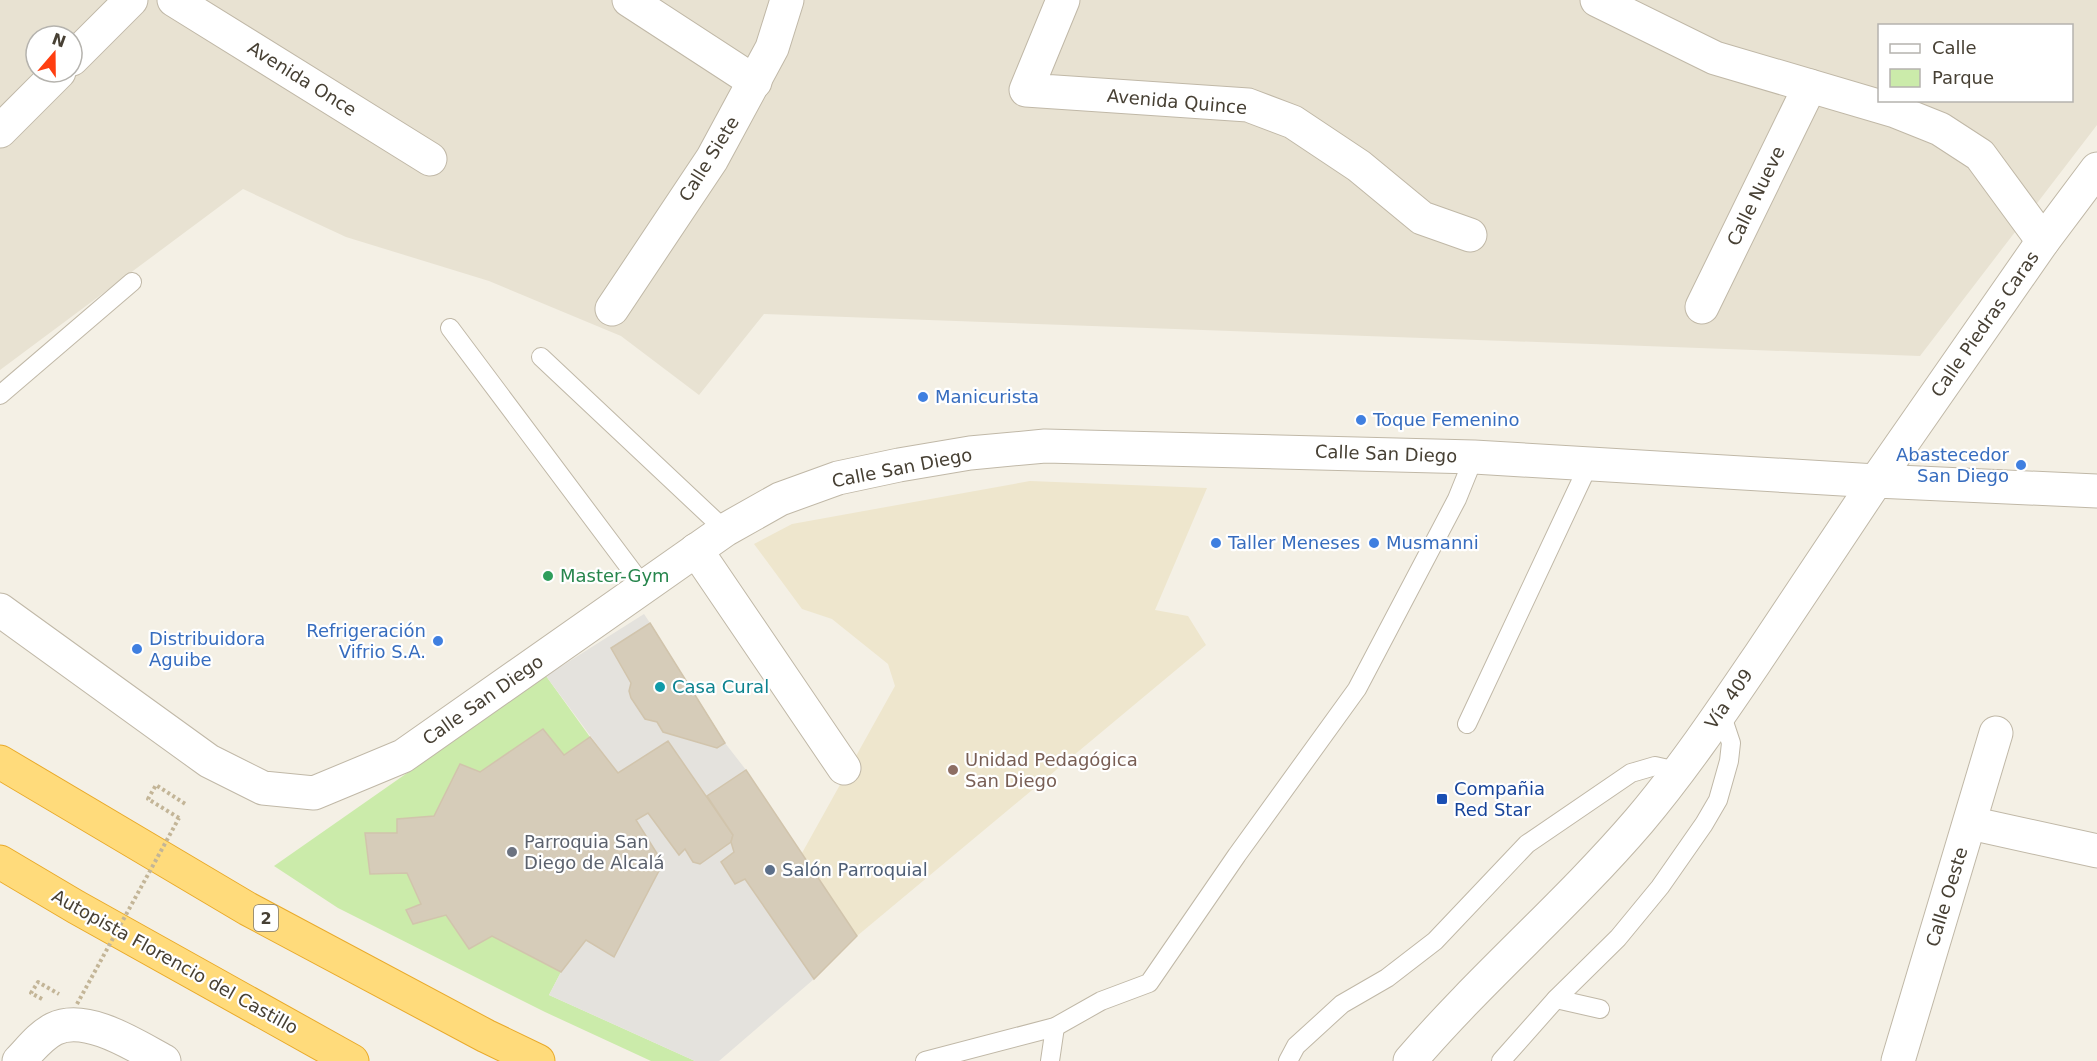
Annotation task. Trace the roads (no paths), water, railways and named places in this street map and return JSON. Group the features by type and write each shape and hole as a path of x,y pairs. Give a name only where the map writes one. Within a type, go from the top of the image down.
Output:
{"highway":[{"name":"2","path":"0,762 248,909 486,1036 538,1061"},
{"name":"Autopista Florencio del Castillo","path":"0,862 352,1061"}],"street":[{"path":"84,47 131,0"},
{"name":"Avenida Once","path":"174,0 430,159"},
{"path":"629,0 755,82"},
{"name":"Calle Siete","path":"612,309 712,159 772,48 787,0"},
{"name":"Avenida Quince","path":"1064,0 1026,90 1248,105 1293,122 1359,166 1422,218 1470,235"},
{"path":"1597,0 1714,58 1895,111 1940,129 1980,155 2043,241"},
{"path":"0,131 47,84"},
{"name":"Calle Nueve","path":"1702,306 1810,86"},
{"name":"Calle Piedras Caras","path":"1876,481 2043,241 2097,169"},
{"name":"Calle San Diego","path":"0,610 209,761 263,788 314,793 403,756 725,530 780,499 838,478 899,465 970,453 1056,446 1474,457 1876,481"},
{"path":"1876,481 2097,491"},
{"name":"Vía 409","path":"1410,1061 1440,1026 1596,869 1641,818 1721,713 1876,481"},
{"path":"696,550 844,768"},
{"name":"Calle Oeste","path":"1898,1061 1996,733"},
{"path":"1970,823 2097,851"},
{"path":"19,1061 54,1029 72,1025 95,1028 124,1039 164,1061"}],"lane":[{"path":"0,395 132,282"},
{"path":"450,328 644,587"},
{"path":"541,357 725,530"},
{"path":"925,1061 1055,1027 1101,1001 1149,983 1237,855 1357,689 1457,499 1474,457"},
{"path":"1467,724 1589,464"},
{"path":"1501,1061 1556,999 1618,938 1660,887 1704,825 1718,800 1729,761 1731,743 1721,713"},
{"path":"1288,1061 1296,1046 1342,1004 1387,978 1435,940 1527,844 1631,773 1655,766 1677,771"},
{"path":"1556,999 1600,1009"},
{"path":"1050,1061 1055,1027"},
{"path":"0,1057 4,1061"}],"place":[{"name":"Manicurista","path":"923,397"},
{"name":"Toque Femenino","path":"1361,420"},
{"name":"Abastecedor San Diego","path":"2021,465"},
{"name":"Taller Meneses","path":"1216,543"},
{"name":"Musmanni","path":"1374,543"},
{"name":"Master-Gym","path":"548,576"},
{"name":"Refrigeración Vifrio S.A.","path":"438,641"},
{"name":"Distribuidora Aguibe","path":"137,649"},
{"name":"Casa Cural","path":"660,687"},
{"name":"Unidad Pedagógica San Diego","path":"953,770"},
{"name":"Compañia Red Star","path":"1442,799"},
{"name":"Parroquia San Diego de Alcalá","path":"512,852"},
{"name":"Salón Parroquial","path":"770,870"}]}
